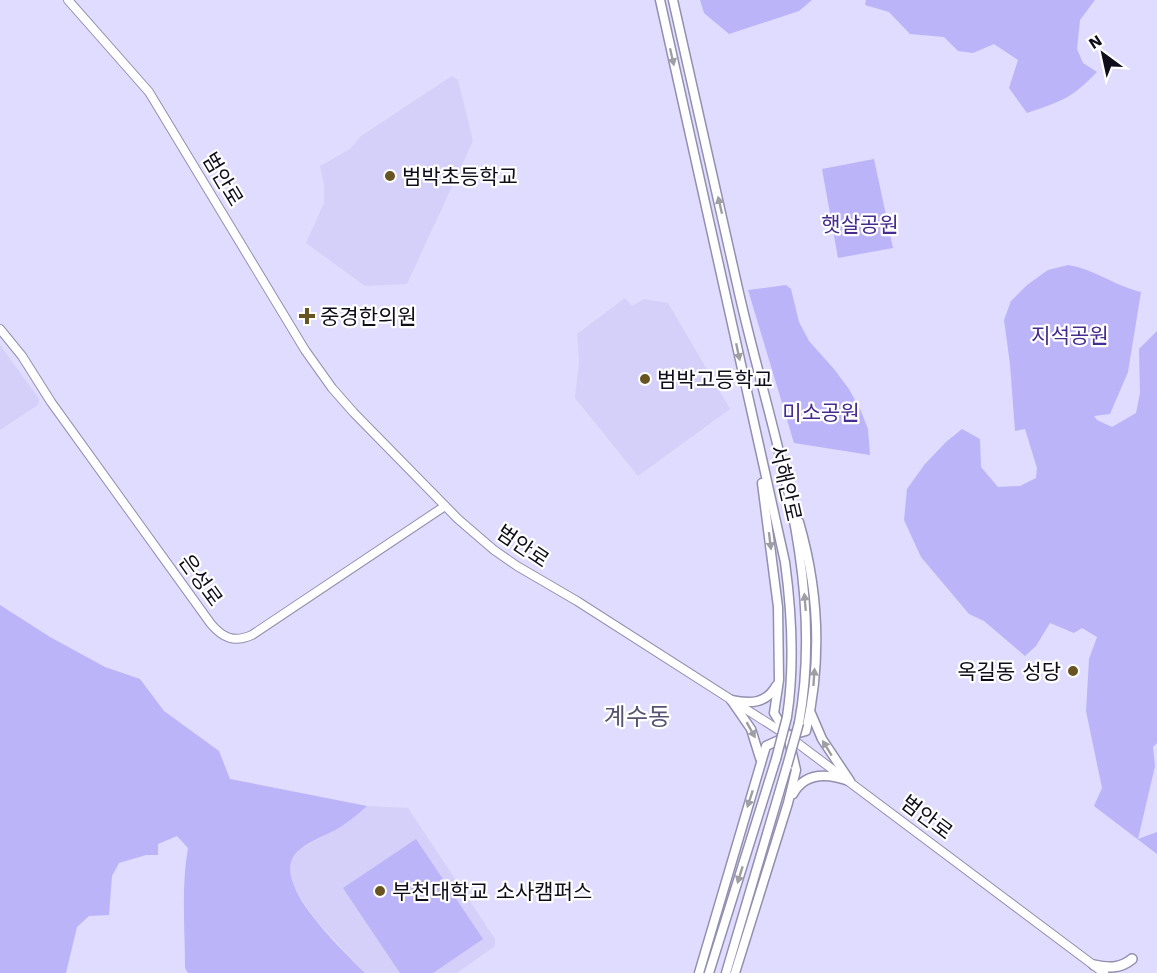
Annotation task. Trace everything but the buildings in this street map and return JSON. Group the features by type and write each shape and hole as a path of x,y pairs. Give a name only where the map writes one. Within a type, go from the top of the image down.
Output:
{"main road":[{"name":"서해안로","path":"660,0 781,542 790,603 793,663 787,717 709,973"},
{"name":"서해안로","path":"673,0 739,294 776,438 798,543 806,604 804,688 799,723 726,973"},
{"path":"699,973 766,746 788,735 806,731 810,711 816,647 814,593 808,555 776,438"},
{"path":"735,973 796,770 788,735 774,713 779,680 778,607 758,442"},
{"path":"731,700 760,701 772,693 779,680"},
{"path":"731,700 756,739 761,764"},
{"path":"810,711 822,739 850,781"},
{"path":"788,802 797,787 810,777 828,776 850,781"},
{"path":"1094,965 1105,968 1118,967 1132,959"}],"street":[{"name":"범안로","path":"68,0 118,54 149,92 305,351 332,388 361,421 482,541 516,566 577,601 788,735 1104,973"},
{"name":"은성로","path":"0,329 22,356 51,402 204,615 217,631 226,637 239,639 252,635 445,506"}],"shaded area":[{"name":"범박초등학교","path":"452,76 458,80 473,141 407,284 365,286 306,243 324,203 324,186 320,166 350,149 361,136"},
{"name":"범박고등학교","path":"625,298 632,306 644,299 668,303 730,409 638,476 575,398 579,361 577,334"},
{"path":"0,345 39,399 38,405 0,430"},
{"name":"부천대학교 소사캠퍼스","path":"367,806 408,808 495,939 495,946 457,973 365,973 315,919 292,885 289,865 292,857 299,850 342,826"}],"green space":[{"path":"700,0 812,0 799,11 729,34 704,13"},
{"path":"866,0 1095,0 1080,20 1077,49 1083,63 1097,72 1065,98 1027,113 1009,88 1018,60 994,44 973,53 958,51 944,37 910,34 889,12 865,5"},
{"name":"햇살공원","path":"874,159 893,248 838,258 822,169"},
{"name":"지석공원","path":"1068,265 1087,270 1141,292 1128,372 1110,414 1094,416 1097,420 1112,427 1136,413 1140,393 1139,349 1157,331 1157,743 1153,747 1155,766 1138,839 1157,832 1157,854 1094,806 1102,788 1086,711 1089,659 1097,637 1082,628 1074,633 1050,623 1036,646 1025,656 984,621 969,614 921,557 904,520 907,489 925,464 962,429 980,439 981,467 998,487 1020,486 1036,478 1037,468 1025,429 1015,431 1004,320 1011,301 1027,285 1048,270"},
{"name":"미소공원","path":"786,285 791,289 799,322 809,341 849,389 861,411 868,429 870,455 794,443 748,290"},
{"path":"0,605 50,637 105,667 140,679 164,711 219,751 230,779 367,806 342,826 303,847 291,864 292,879 299,897 326,933 365,973 188,973 185,968 184,908 188,848 177,836 158,844 158,855 146,855 119,863 112,876 109,915 89,916 77,927 66,973 0,973"},
{"path":"416,839 483,939 433,973 400,973 343,888"}],"place":[{"name":"범박초등학교","path":"390,176"},
{"name":"중경한의원","path":"307,316"},
{"name":"범박고등학교","path":"645,379"},
{"name":"옥길동 성당","path":"1073,671"},
{"name":"부천대학교 소사캠퍼스","path":"380,891"}],"district":[{"name":"계수동","path":"637,717"}]}
